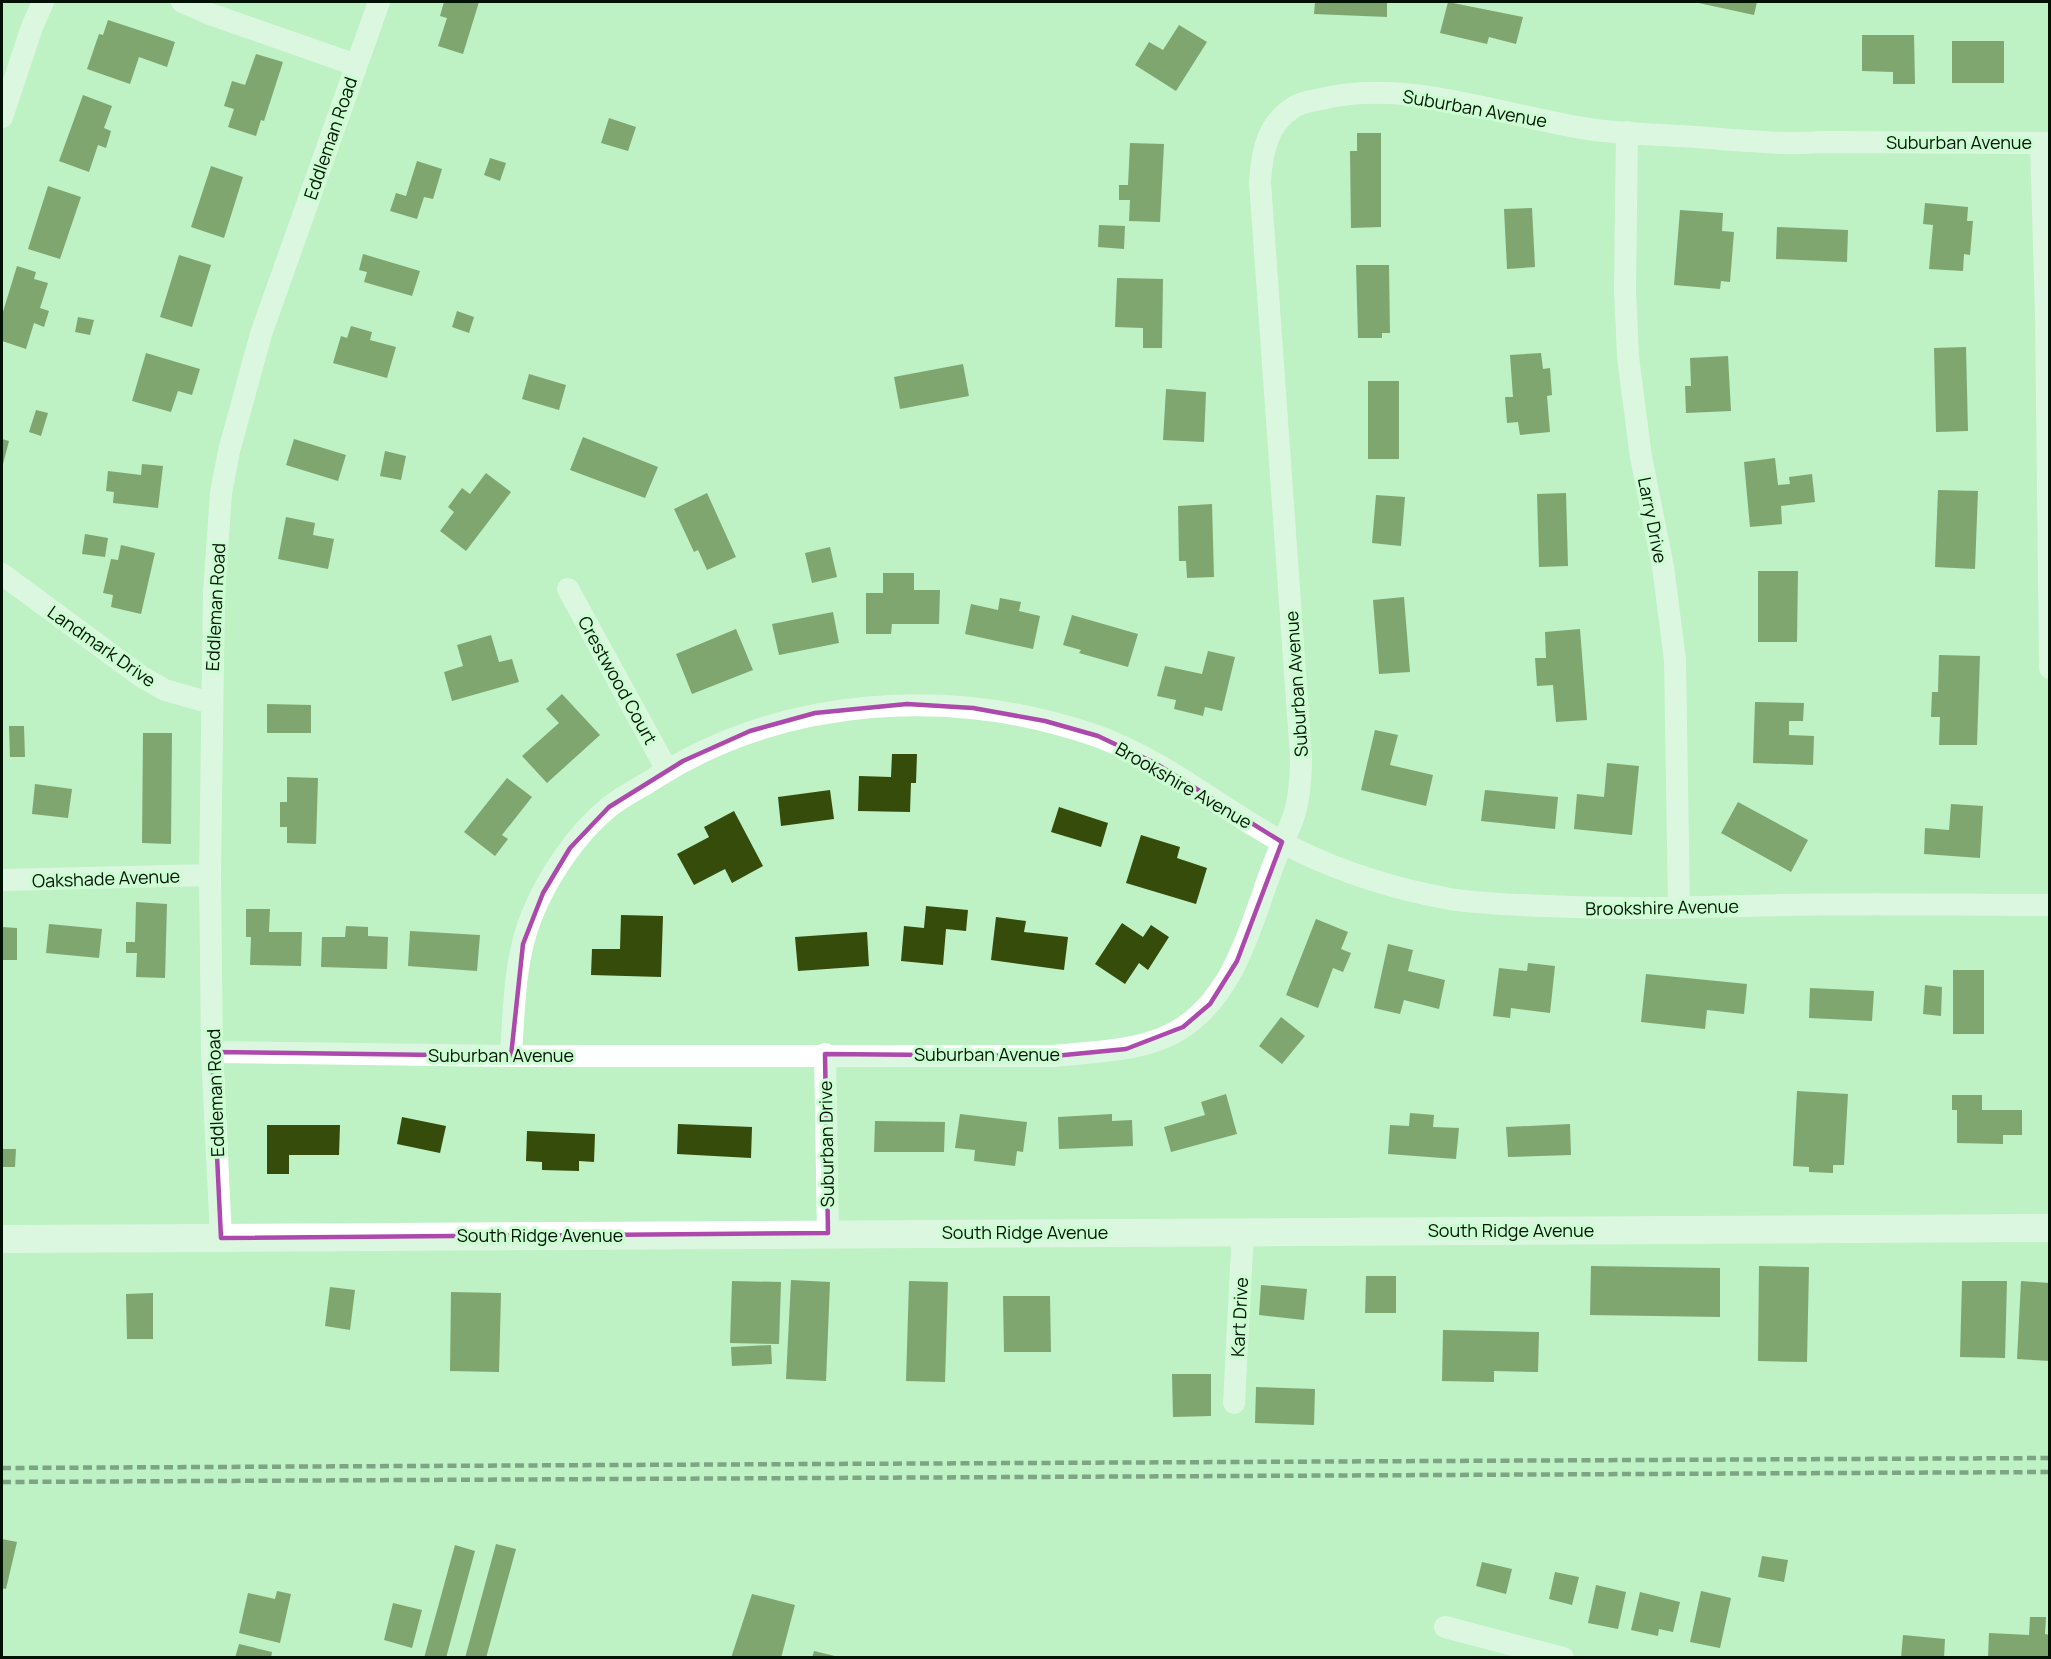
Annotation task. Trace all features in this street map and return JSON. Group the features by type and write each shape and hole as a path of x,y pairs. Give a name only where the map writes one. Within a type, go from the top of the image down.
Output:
{"street":[{"path":"2,117 32,27 43,2"},
{"path":"182,2 210,14 356,64"},
{"name":"Eddleman Road","path":"221,1238 212,1052 210,875 214,582 221,493 229,451 261,334 379,2"},
{"name":"Suburban Avenue","path":"212,1052 511,1056 825,1054 1054,1056 1126,1048 1163,1038 1183,1028 1210,1004 1222,987 1237,961 1296,810 1301,758 1260,182 1266,140 1280,118 1296,105 1336,95 1384,93 1423,97 1595,129 1627,132 1789,144 1822,142 2045,143"},
{"name":"Larry Drive","path":"1627,132 1624,290 1628,357 1641,457 1663,567 1675,660 1679,908"},
{"path":"2045,143 2049,668"},
{"name":"Landmark Drive","path":"2,574 142,677 165,690 211,703"},
{"name":"Crestwood Court","path":"568,589 668,770"},
{"name":"Brookshire Avenue","path":"511,1056 514,1000 523,944 543,893 570,848 609,807 668,770 750,731 815,713 907,704 973,708 1045,721 1098,736 1155,763 1282,842 1358,875 1448,898 1492,904 1614,909 1818,904 2049,905"},
{"name":"Oakshade Avenue","path":"2,880 210,875"},
{"name":"Suburban Drive","path":"825,1054 828,1233"},
{"name":"South Ridge Avenue","path":"2,1239 2049,1228"},
{"name":"Kart Drive","path":"1234,1403 1243,1232"},
{"path":"1445,1627 1563,1658"}],"highlighted area":[{"path":"907,704 973,708 1045,721 1098,736 1155,763 1282,842 1237,961 1210,1004 1183,1027 1126,1049 1054,1056 825,1054 828,1233 221,1238 212,1052 511,1056 523,944 543,893 570,848 609,807 683,761 750,731 815,713"}],"building":[{"path":"444,2 479,2 463,54 438,46 447,18 440,16"},
{"path":"1315,2 1387,2 1387,17 1314,14"},
{"path":"1448,2 1523,17 1516,44 1489,37 1487,44 1440,33"},
{"path":"1694,2 1757,2 1754,15"},
{"path":"108,20 175,42 167,67 139,57 130,84 87,69 99,34 103,35"},
{"path":"1179,25 1207,42 1176,91 1135,65 1149,42 1163,50"},
{"path":"1862,35 1914,35 1915,84 1893,84 1893,72 1862,71"},
{"path":"1952,41 2004,41 2004,83 1952,83"},
{"path":"256,54 283,62 264,121 261,120 256,136 228,127 234,109 224,106 232,81 245,85"},
{"path":"83,95 112,106 104,128 111,131 106,148 98,145 89,172 59,161"},
{"path":"609,118 636,127 628,151 601,143"},
{"path":"1357,133 1381,133 1381,227 1351,228 1350,151 1357,151"},
{"path":"1130,143 1164,144 1160,222 1129,221 1130,200 1119,200 1119,185 1128,185"},
{"path":"490,158 506,163 500,181 484,175"},
{"path":"417,161 442,169 433,199 424,197 417,219 390,211 396,193 406,196"},
{"path":"211,166 243,177 224,238 191,227"},
{"path":"48,186 81,197 60,259 28,249"},
{"path":"1925,203 1968,207 1967,221 1973,221 1970,255 1964,254 1963,271 1929,269 1933,225 1923,224"},
{"path":"1532,208 1535,267 1507,269 1504,209"},
{"path":"1680,210 1723,213 1722,231 1734,232 1730,282 1721,281 1720,289 1674,285"},
{"path":"1099,225 1125,226 1124,249 1098,247"},
{"path":"1777,227 1848,230 1847,262 1776,259"},
{"path":"363,254 420,271 412,296 364,282 367,272 359,270"},
{"path":"179,255 211,265 192,327 160,317"},
{"path":"1356,265 1389,265 1390,333 1382,333 1382,338 1358,338"},
{"path":"17,266 36,272 34,279 48,283 40,308 49,311 44,327 34,323 26,349 2,341 2,315"},
{"path":"1117,278 1163,279 1162,348 1143,348 1143,328 1115,327"},
{"path":"457,311 474,317 469,333 452,327"},
{"path":"78,317 94,320 90,335 75,332"},
{"path":"351,326 372,332 370,340 396,347 387,378 333,363 341,336 347,338"},
{"path":"1966,347 1968,431 1936,432 1934,348"},
{"path":"146,353 200,369 192,395 178,391 171,412 132,401"},
{"path":"1541,353 1543,369 1550,368 1552,395 1547,396 1550,432 1520,435 1518,422 1507,423 1505,397 1513,397 1510,355"},
{"path":"1728,356 1731,411 1686,413 1685,386 1691,386 1690,358"},
{"path":"963,364 969,396 900,409 894,377"},
{"path":"529,374 566,385 559,410 522,399"},
{"path":"1368,381 1399,381 1399,459 1368,459"},
{"path":"1166,389 1206,392 1204,442 1163,440"},
{"path":"36,410 48,413 41,436 29,432"},
{"path":"583,437 658,467 645,498 570,470"},
{"path":"2,439 9,441 2,468"},
{"path":"294,439 346,455 338,481 286,465"},
{"path":"385,451 406,456 401,480 380,476"},
{"path":"1775,458 1778,485 1790,484 1789,477 1812,474 1815,502 1781,506 1782,524 1750,527 1744,462"},
{"path":"142,464 163,466 158,508 113,503 114,492 106,491 108,471 141,475"},
{"path":"486,473 511,492 466,551 440,531 454,512 448,507 462,488 470,494"},
{"path":"1938,490 1978,491 1975,569 1935,567"},
{"path":"707,493 736,557 707,570 698,550 694,552 674,509"},
{"path":"1566,493 1568,566 1539,567 1537,494"},
{"path":"1376,495 1405,497 1401,546 1372,543"},
{"path":"1212,504 1214,577 1187,578 1186,561 1179,561 1178,506"},
{"path":"286,517 315,523 313,535 334,539 328,569 278,559"},
{"path":"85,534 108,538 105,557 82,554"},
{"path":"121,545 155,553 141,614 111,607 113,595 103,593 111,559 118,560"},
{"path":"830,547 837,577 812,583 805,553"},
{"path":"1758,571 1798,571 1797,642 1758,642"},
{"path":"883,573 914,573 914,590 940,590 939,624 892,624 891,634 866,634 866,593 883,593"},
{"path":"1404,597 1410,672 1379,674 1373,600"},
{"path":"1000,598 1021,602 1019,611 1040,616 1033,649 965,634 971,604 998,610"},
{"path":"833,612 839,643 779,655 772,624"},
{"path":"1072,615 1138,634 1128,667 1079,653 1081,650 1063,645"},
{"path":"736,629 753,670 692,694 676,654"},
{"path":"1580,629 1587,720 1556,722 1553,685 1537,686 1535,658 1546,658 1545,632"},
{"path":"491,635 499,662 512,659 519,682 452,701 444,672 463,666 457,645"},
{"path":"1208,651 1235,657 1222,711 1205,707 1203,716 1174,709 1176,700 1157,696 1165,666 1202,674"},
{"path":"1939,655 1980,656 1977,745 1939,745 1940,717 1931,717 1932,692 1938,692"},
{"path":"562,694 600,735 547,783 522,756 559,723 546,709"},
{"path":"1755,702 1804,703 1803,721 1789,721 1789,735 1814,736 1813,765 1753,763"},
{"path":"267,704 311,705 311,733 267,733"},
{"path":"9,726 24,726 25,757 10,757"},
{"path":"1375,730 1398,735 1390,765 1433,775 1426,806 1361,790"},
{"path":"143,733 172,733 171,844 142,843"},
{"path":"892,754 917,754 916,783 911,783 910,812 858,811 859,776 891,777"},
{"path":"1607,763 1639,766 1632,835 1574,829 1577,794 1604,797"},
{"path":"287,777 318,778 316,844 287,843 287,827 280,827 280,802 287,802"},
{"path":"507,778 532,797 502,835 508,839 495,856 464,832"},
{"path":"35,784 72,789 68,818 32,814"},
{"path":"830,790 834,819 781,826 778,797"},
{"path":"1485,790 1558,797 1555,829 1481,821"},
{"path":"1738,802 1808,840 1791,872 1721,833"},
{"path":"1951,804 1983,806 1980,858 1924,854 1925,828 1949,830"},
{"path":"1059,807 1108,823 1101,847 1051,832"},
{"path":"734,811 763,866 732,883 725,869 694,885 677,854 709,837 704,827"},
{"path":"1141,835 1180,847 1177,858 1207,868 1196,904 1126,883"},
{"path":"136,902 167,904 165,978 136,977 137,953 126,953 126,942 135,942"},
{"path":"926,906 968,910 966,931 946,929 943,965 901,961 904,926 924,928"},
{"path":"246,909 270,909 269,932 302,932 301,966 250,965 251,937 246,937"},
{"path":"621,915 663,916 661,977 591,975 592,949 620,949"},
{"path":"996,917 1026,921 1024,932 1068,937 1064,970 991,960"},
{"path":"1316,919 1348,932 1341,949 1351,953 1343,972 1333,968 1318,1008 1286,995"},
{"path":"1122,923 1143,937 1151,925 1169,937 1148,970 1139,963 1125,984 1095,964"},
{"path":"49,924 102,929 99,958 46,953"},
{"path":"346,926 368,927 368,936 388,937 387,969 321,967 322,937 345,937"},
{"path":"2,927 17,928 17,960 2,960"},
{"path":"410,931 480,935 477,971 408,966"},
{"path":"867,932 869,966 798,971 795,937"},
{"path":"1388,944 1413,950 1408,971 1445,980 1439,1009 1404,1000 1400,1014 1374,1008"},
{"path":"1528,963 1555,966 1550,1013 1511,1008 1510,1018 1493,1016 1499,968 1527,971"},
{"path":"1953,970 1984,970 1984,1034 1953,1034"},
{"path":"1646,974 1747,984 1744,1014 1707,1010 1705,1029 1641,1022"},
{"path":"1925,985 1942,987 1941,1016 1923,1014"},
{"path":"1810,988 1874,991 1872,1021 1809,1018"},
{"path":"1281,1017 1305,1036 1282,1064 1259,1046"},
{"path":"1797,1091 1848,1094 1844,1165 1833,1165 1833,1173 1809,1172 1809,1167 1793,1166"},
{"path":"1226,1094 1237,1134 1171,1152 1164,1127 1205,1115 1201,1102"},
{"path":"1952,1095 1982,1095 1982,1110 2022,1110 2022,1135 2003,1135 2003,1144 1957,1143 1957,1110 1952,1110"},
{"path":"1410,1113 1434,1115 1433,1127 1459,1128 1456,1159 1388,1154 1390,1125 1409,1126"},
{"path":"960,1114 1027,1122 1023,1152 1017,1151 1015,1166 974,1161 975,1150 955,1148"},
{"path":"1112,1114 1112,1121 1132,1120 1133,1146 1059,1149 1058,1117"},
{"path":"402,1117 446,1126 440,1153 397,1144"},
{"path":"875,1121 945,1122 944,1152 874,1152"},
{"path":"678,1124 752,1127 751,1158 677,1154"},
{"path":"1570,1124 1571,1155 1508,1157 1506,1127"},
{"path":"267,1125 340,1125 339,1155 289,1155 289,1174 267,1174"},
{"path":"527,1131 595,1134 594,1162 579,1161 579,1171 542,1170 542,1162 526,1161"},
{"path":"2,1149 16,1149 15,1167 2,1167"},
{"path":"1591,1266 1720,1268 1720,1317 1590,1315"},
{"path":"1759,1266 1809,1267 1807,1362 1758,1361"},
{"path":"1366,1276 1396,1276 1396,1313 1365,1313"},
{"path":"791,1280 830,1282 826,1381 786,1379"},
{"path":"732,1281 781,1282 779,1344 730,1343"},
{"path":"909,1281 948,1282 945,1382 906,1381"},
{"path":"1962,1281 2007,1281 2005,1358 1960,1357"},
{"path":"2021,1281 2050,1283 2050,1361 2017,1359"},
{"path":"1261,1285 1307,1289 1304,1320 1259,1315"},
{"path":"330,1287 355,1290 350,1330 325,1326"},
{"path":"451,1292 501,1293 499,1372 450,1371"},
{"path":"153,1293 153,1339 127,1339 126,1294"},
{"path":"1003,1296 1050,1296 1051,1352 1004,1352"},
{"path":"1443,1330 1539,1332 1538,1372 1494,1371 1494,1382 1442,1381"},
{"path":"771,1345 772,1364 732,1366 731,1347"},
{"path":"1172,1374 1211,1374 1211,1416 1173,1417"},
{"path":"1256,1387 1315,1389 1314,1425 1255,1423"},
{"path":"2,1539 17,1542 6,1589 2,1588"},
{"path":"496,1544 516,1549 486,1658 465,1658"},
{"path":"455,1545 475,1551 446,1658 424,1658"},
{"path":"1762,1556 1788,1560 1784,1582 1758,1577"},
{"path":"1482,1562 1512,1569 1506,1594 1476,1586"},
{"path":"1555,1572 1579,1577 1572,1605 1549,1599"},
{"path":"1596,1585 1626,1592 1618,1629 1588,1623"},
{"path":"277,1591 291,1594 280,1643 239,1633 248,1593 275,1599"},
{"path":"1701,1591 1731,1598 1720,1648 1690,1642"},
{"path":"1640,1592 1680,1602 1673,1632 1659,1629 1658,1636 1631,1630"},
{"path":"752,1594 795,1605 781,1658 731,1658"},
{"path":"393,1603 422,1610 412,1648 384,1640"},
{"path":"2030,1617 2046,1617 2045,1634 2050,1635 2050,1658 1988,1658 1989,1633 2029,1635"},
{"path":"1903,1635 1945,1639 1944,1658 1901,1658"},
{"path":"239,1644 272,1652 271,1658 235,1658"},
{"path":"814,1651 839,1657 839,1658 812,1658"}],"railway":[{"path":"2,1468 2050,1458"},
{"path":"2,1482 2050,1472"}]}
